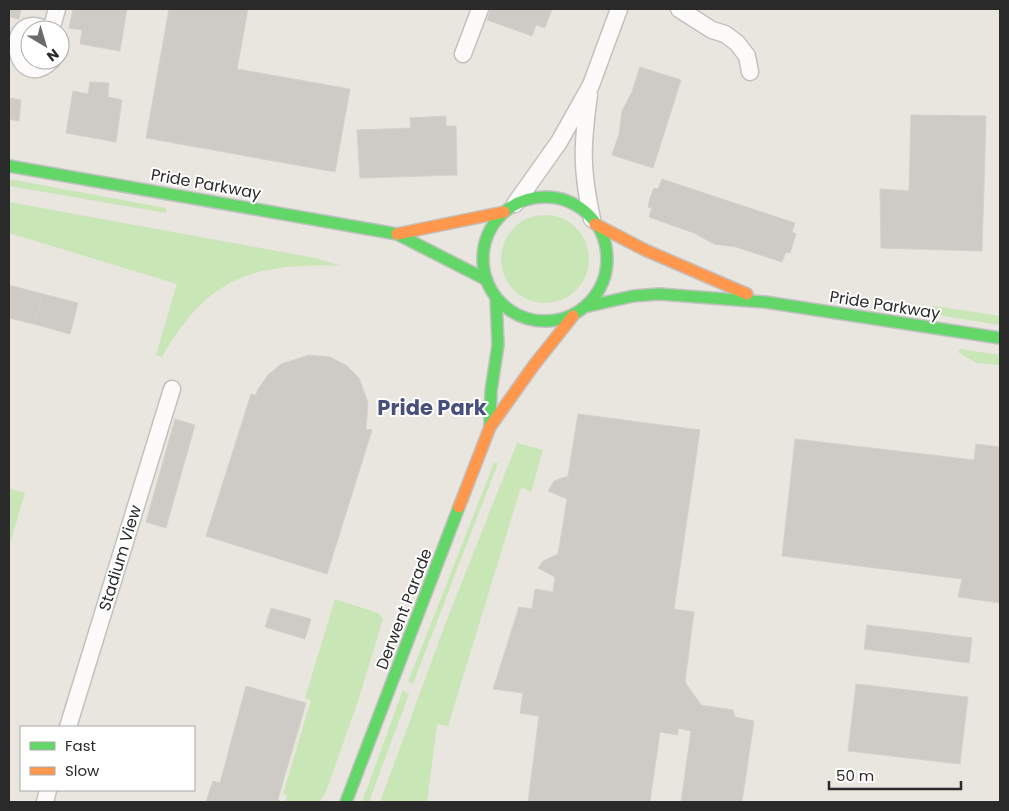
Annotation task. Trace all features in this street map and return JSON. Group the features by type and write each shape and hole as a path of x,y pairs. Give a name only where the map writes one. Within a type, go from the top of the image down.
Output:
{"main road":[{"name":"Pride Parkway","path":"9,166 397,234 487,280"},
{"path":"536,197 559,198 573,203 594,221 607,249 607,270 602,285 589,306 573,316 547,321 532,320 512,312 496,298 487,280 484,261 485,245 490,231 509,208 536,197"},
{"name":"Pride Parkway","path":"397,234 509,208"},
{"name":"Pride Parkway","path":"594,221 645,250 765,302"},
{"name":"Pride Parkway","path":"589,306 633,296 658,294 765,302 1000,338"},
{"name":"Derwent Parade","path":"490,427 491,391 498,345 496,298"},
{"name":"Derwent Parade","path":"346,802 490,427 534,365 573,316"}],"street":[{"path":"463,54 480,9"},
{"path":"509,208 559,142 591,85 619,9"},
{"path":"680,9 712,30 725,34 737,43 747,56 750,72"},
{"path":"20,38 16,43 17,53 20,58"},
{"path":"591,85 582,156 584,182 594,221"},
{"name":"Stadium View","path":"68,726 172,389"}],"green space":[{"path":"9,179 166,208 166,213 9,186"},
{"path":"9,202 315,258 342,266 283,268 259,272 236,280 216,292 197,308 179,330 162,357 156,355 177,284 9,233"},
{"path":"545,215 562,218 576,228 586,242 589,259 586,276 576,290 562,300 545,303 528,300 514,290 504,276 501,259 504,242 514,228 528,218"},
{"path":"935,306 1000,316 1000,325 943,316 930,310 931,307"},
{"path":"960,349 1000,355 1000,365 977,363 958,352"},
{"path":"517,443 543,450 531,492 521,487 448,726 437,724 427,802 380,802 446,622"},
{"path":"494,463 498,463 413,684 408,682"},
{"path":"9,488 25,493 9,547"},
{"path":"335,599 378,613 383,619 359,698 327,789 320,802 285,802 287,795 283,794 311,700 305,698"},
{"path":"403,690 409,694 369,802 362,802"}],"building":[{"path":"9,9 21,9 19,19 9,17"},
{"path":"73,9 127,9 120,51 80,44 82,30 70,28"},
{"path":"169,9 248,9 237,69 350,89 335,172 146,138"},
{"path":"491,9 552,9 545,28 536,25 532,36 487,20"},
{"path":"640,67 681,80 653,168 612,155 619,134 622,111 632,92"},
{"path":"90,82 109,83 108,97 122,100 116,142 66,133 73,91 88,94"},
{"path":"9,98 21,100 19,121 9,119"},
{"path":"911,115 986,116 982,251 881,248 880,189 909,191"},
{"path":"446,116 446,126 456,126 457,175 360,178 357,130 411,128 410,118"},
{"path":"662,179 795,223 792,232 796,234 790,253 786,252 782,262 736,247 714,244 694,233 649,217 652,208 648,207 650,198 654,188 658,189"},
{"path":"9,285 43,294 34,324 9,318"},
{"path":"43,294 78,303 70,334 34,324"},
{"path":"309,355 330,357 347,366 359,378 368,403 366,429 372,430 327,574 206,536 251,394 256,395 268,375 281,364"},
{"path":"578,414 700,430 674,609 694,612 685,682 701,705 733,710 735,717 754,721 742,802 681,802 691,731 678,728 678,735 660,732 650,802 528,802 539,716 520,713 523,693 493,689 519,607 532,609 535,589 553,592 555,577 538,568 543,561 558,554 567,499 548,491 554,481 568,476"},
{"path":"175,419 195,425 166,528 146,522"},
{"path":"795,439 974,460 976,444 1000,447 1000,603 958,597 962,579 782,556"},
{"path":"271,608 311,619 305,639 265,627"},
{"path":"867,625 972,638 969,663 864,649"},
{"path":"856,684 968,697 960,764 848,751"},
{"path":"246,686 306,703 278,799 281,802 206,802 213,781 220,783"}],"traffic: fast":[{"path":"9,166 397,234 487,280"},
{"path":"545,197 569,202 580,207 589,215 597,224 602,235 607,259 602,283 597,294 589,303 580,311 569,316 545,321 521,316 510,311 501,303 493,294 488,283 483,259 488,235 493,224 501,215 510,207 521,202 545,197"},
{"path":"589,306 633,296 659,294 765,302 1000,338"},
{"path":"490,427 491,391 498,345 496,297"},
{"path":"346,802 459,507"}],"traffic: slow":[{"path":"397,234 504,212"},
{"path":"595,224 645,250 747,294"},
{"path":"459,507 490,427 534,365 573,316"}],"district":[{"name":"Pride Park","path":"432,407"}]}
